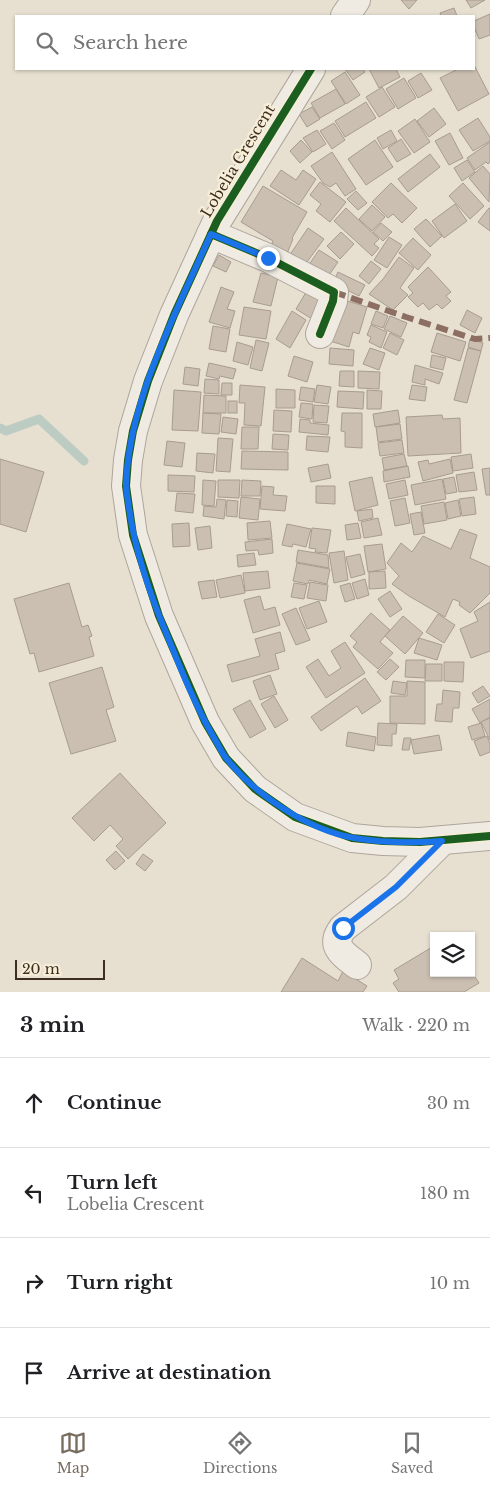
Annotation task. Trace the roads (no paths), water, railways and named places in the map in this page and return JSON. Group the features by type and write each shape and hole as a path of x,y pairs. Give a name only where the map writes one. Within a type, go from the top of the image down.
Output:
{"street":[{"path":"346,15 356,0"},
{"name":"Lobelia Crescent","path":"310,70 227,204 211,234 148,380 133,431 128,460 126,486 133,535 159,616 205,722 226,758 255,788 295,816 352,838 420,842 490,836"},
{"path":"211,234 268,258 334,292 333,302 320,334"},
{"path":"357,965 340,951 337,935 343,928 396,887 442,841"}],"waterway":[{"path":"0,428 6,431 39,419 84,461"}]}
